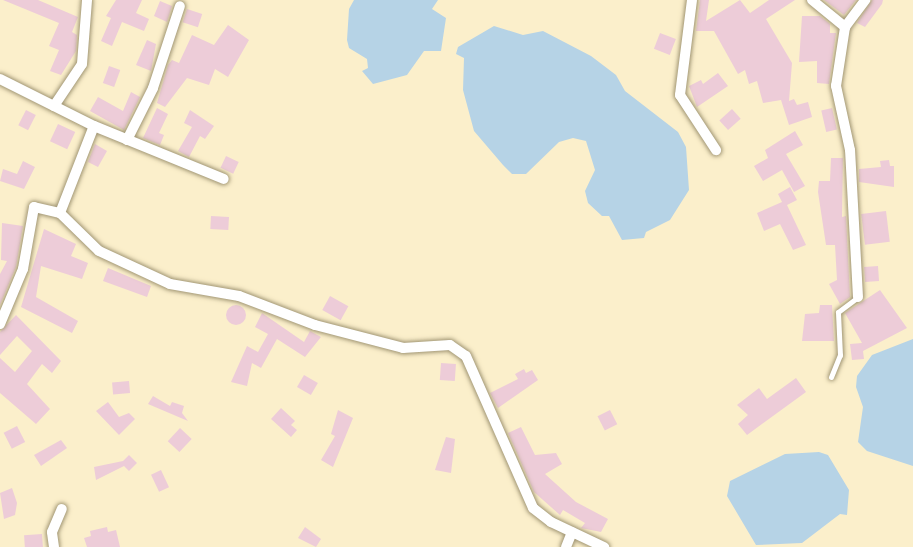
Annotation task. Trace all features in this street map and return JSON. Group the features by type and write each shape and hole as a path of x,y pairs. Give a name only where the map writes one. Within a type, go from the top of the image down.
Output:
{"street":[{"path":"54,106 82,64 87,0"},
{"path":"692,0 680,96 716,150"},
{"path":"812,0 844,27"},
{"path":"858,297 850,150 836,96 844,27 865,0"},
{"path":"126,140 153,88 180,6"},
{"path":"0,79 94,126 224,179"},
{"path":"60,213 94,126"},
{"path":"0,324 23,269 34,207 60,213 99,251 160,281 239,296 315,325 403,348 450,345 466,356 533,508 572,532 604,547"},
{"path":"54,547 52,532 62,509"},
{"path":"566,547 572,532"}],"lane":[{"path":"831,377 840,355 838,312 858,297"}],"water":[{"path":"354,0 438,0 432,9 446,18 441,51 424,51 407,75 373,84 362,71 368,68 367,59 349,48 347,40 349,9"},
{"path":"494,26 523,35 543,31 591,56 616,75 625,91 678,132 686,147 689,190 670,220 646,232 644,238 622,240 609,216 602,216 588,203 585,191 595,170 586,141 573,138 559,142 526,174 512,174 503,165 474,131 463,90 464,58 456,54 458,47"},
{"path":"913,339 913,466 867,451 858,442 863,407 856,387 857,376 872,355"},
{"path":"819,452 828,455 849,490 847,515 840,514 802,543 756,545 727,496 730,481 785,454"}],"building":[{"path":"3,0 38,0 78,17 72,32 77,35 76,51 61,75 50,71 59,50 49,46 59,23"},
{"path":"116,0 142,0 136,13 149,19 144,31 122,22 112,46 101,41 111,18 106,16"},
{"path":"700,0 709,0 706,21 740,0 750,13 769,0 795,0 766,19 792,63 789,101 794,99 797,105 808,102 812,117 789,125 781,100 763,103 757,81 749,84 745,70 738,74 714,31 696,31"},
{"path":"824,0 856,0 844,15"},
{"path":"872,0 883,0 865,27 857,23"},
{"path":"160,1 172,6 167,22 154,16"},
{"path":"187,9 202,14 198,27 183,22"},
{"path":"802,16 820,16 830,24 830,33 836,33 829,84 817,83 817,61 799,62"},
{"path":"228,25 249,40 228,77 215,69 209,85 187,78 165,107 157,103 168,65 172,60 179,63 192,35 214,45"},
{"path":"660,33 676,39 670,55 654,49"},
{"path":"147,40 156,44 151,71 136,65"},
{"path":"109,66 120,70 114,87 103,83"},
{"path":"718,73 728,86 697,107 689,86 701,80 703,84"},
{"path":"131,92 140,97 124,130 90,111 98,97 123,111"},
{"path":"157,108 168,114 159,133 164,135 160,145 143,138"},
{"path":"832,108 837,129 826,132 821,110"},
{"path":"732,109 741,119 728,130 719,120"},
{"path":"26,110 36,115 28,130 18,125"},
{"path":"190,110 214,126 205,139 200,136 189,157 178,151 192,127 184,123"},
{"path":"58,124 75,132 67,149 50,141"},
{"path":"795,131 803,145 786,154 805,186 794,192 782,170 763,181 754,166 768,158 765,150"},
{"path":"95,144 107,151 98,167 88,162"},
{"path":"226,156 239,162 233,174 221,168"},
{"path":"831,158 843,158 842,217 846,216 850,297 840,304 829,284 837,280 835,245 826,245 818,192 819,181 830,181"},
{"path":"889,160 890,166 894,166 894,187 859,182 859,169 881,167 880,161"},
{"path":"23,161 35,167 24,189 0,181 3,169 17,174"},
{"path":"790,187 797,200 787,205 806,245 793,250 780,224 764,231 757,213 782,202 778,194"},
{"path":"886,211 890,242 865,245 861,214"},
{"path":"211,216 229,217 228,230 210,229"},
{"path":"2,223 23,226 16,267 0,305 0,274 7,261 1,260"},
{"path":"44,229 76,244 71,256 88,263 82,279 41,266 36,297 78,321 72,333 21,307"},
{"path":"878,266 879,281 865,282 864,267"},
{"path":"108,268 151,286 147,297 103,281"},
{"path":"880,290 907,328 863,351 864,359 852,360 850,344 862,343 845,313"},
{"path":"330,296 348,306 341,320 322,310"},
{"path":"236,305 243,308 246,315 243,322 236,325 229,322 226,315 229,308"},
{"path":"820,305 832,305 834,341 802,341 805,314 819,313"},
{"path":"262,313 304,342 310,331 321,337 305,357 277,339 261,368 252,363 247,386 231,382 247,346 258,352 268,334 255,327"},
{"path":"16,315 61,361 52,373 42,364 27,384 50,409 36,424 0,393 0,358 15,372 32,351 17,336 0,355 0,332"},
{"path":"441,363 456,364 455,381 440,380"},
{"path":"524,369 526,373 532,370 538,380 498,408 490,393 518,379 515,374"},
{"path":"304,375 318,383 311,395 297,387"},
{"path":"796,378 806,392 747,435 738,424 748,415 737,405 759,388 767,399"},
{"path":"129,381 130,393 113,394 112,382"},
{"path":"153,396 170,406 172,402 184,406 182,413 188,421 148,404"},
{"path":"108,402 119,417 129,413 135,419 119,435 96,411"},
{"path":"281,408 295,421 291,425 297,430 291,437 271,419"},
{"path":"338,410 353,418 333,467 321,460 335,436 331,434"},
{"path":"610,410 617,424 605,431 598,416"},
{"path":"17,426 25,442 12,449 4,433"},
{"path":"521,427 535,455 556,453 562,464 545,474 576,502 608,519 601,532 581,528 585,523 563,510 560,515 534,492 508,433"},
{"path":"180,428 192,439 179,452 168,441"},
{"path":"446,437 455,439 451,473 435,470"},
{"path":"61,440 67,448 41,466 34,455"},
{"path":"129,455 137,463 129,471 124,466 96,480 94,467 123,461"},
{"path":"161,470 169,487 159,492 151,475"},
{"path":"12,488 17,503 15,515 4,519 0,493"},
{"path":"107,527 108,532 116,530 120,547 87,547 84,538 91,536 90,531"},
{"path":"305,527 321,539 316,547 298,538"},
{"path":"42,534 43,547 25,547 24,535"}]}
